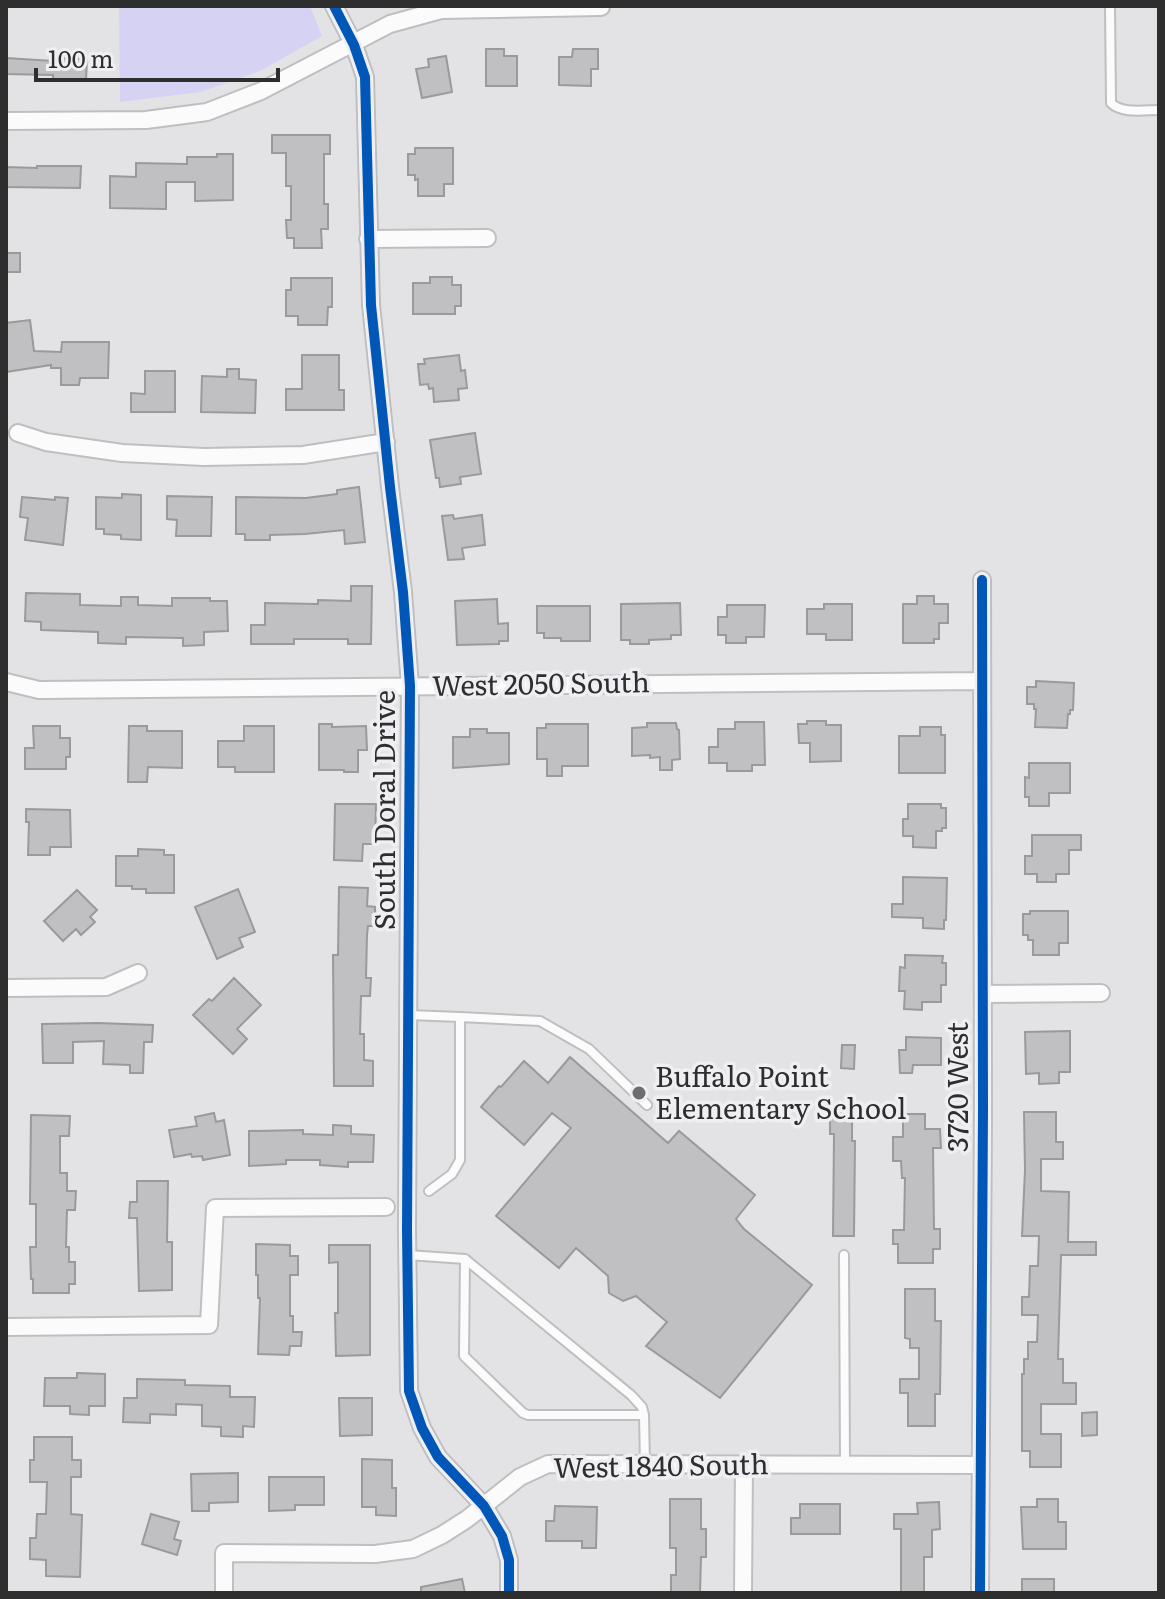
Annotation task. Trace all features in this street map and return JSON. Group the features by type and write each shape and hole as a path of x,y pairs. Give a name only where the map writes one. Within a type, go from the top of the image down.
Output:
{"street":[{"name":"South Doral Drive","path":"334,6 354,45 365,77 371,305 403,592 410,686 409,1391 422,1428 438,1457 484,1506 502,1536 509,1560 509,1593"},
{"path":"6,121 146,120 207,112 261,91 390,24 441,10 601,7"},
{"path":"368,239 487,238"},
{"path":"18,433 46,442 122,453 204,457 303,455 386,442"},
{"name":"3720 West","path":"980,1593 982,580"},
{"name":"West 2050 South","path":"6,682 39,690 982,681"},
{"path":"6,988 106,987 138,973"},
{"path":"983,994 1101,993"},
{"path":"6,1327 209,1325 215,1208 386,1207"},
{"name":"West 1840 South","path":"224,1593 224,1553 375,1554 413,1549 442,1535 520,1477 548,1464 980,1465"},
{"path":"743,1593 744,1464"}],"lane":[{"path":"1110,6 1111,103 1122,110 1159,110"},
{"path":"408,1015 540,1021 589,1049 647,1105"},
{"path":"429,1191 452,1174 460,1160 460,1017"},
{"path":"408,1255 465,1259 631,1395 642,1407 644,1415 645,1464"},
{"path":"844,1255 845,1464"},
{"path":"465,1259 464,1356 523,1413 644,1415"}],"shaded area":[{"path":"119,6 310,6 322,36 262,70 201,92 120,102"}],"building":[{"path":"486,49 504,49 504,56 517,56 517,86 486,86"},
{"path":"573,49 598,49 598,69 591,69 591,86 559,85 559,57 572,57"},
{"path":"446,56 452,92 422,98 416,69 429,67 428,59"},
{"path":"6,58 53,61 53,58 87,59 86,80 53,79 53,75 6,74"},
{"path":"272,135 330,135 330,154 324,154 324,204 328,204 328,229 321,229 322,248 294,248 294,238 287,238 286,220 291,220 291,186 286,186 286,153 272,153"},
{"path":"415,148 453,148 453,184 444,184 444,196 418,196 418,179 415,180 415,175 408,175 408,154 415,154"},
{"path":"217,154 233,154 233,200 195,201 195,182 166,182 166,209 110,208 110,176 136,177 136,163 187,164 187,157 217,157"},
{"path":"81,166 80,188 6,187 6,167"},
{"path":"6,253 20,253 20,272 6,272"},
{"path":"430,277 452,277 452,285 461,285 461,306 455,306 455,314 413,314 413,283 430,283"},
{"path":"291,278 332,278 332,307 328,307 327,325 298,325 298,316 286,316 286,290 291,290"},
{"path":"30,320 34,351 61,352 62,342 109,342 108,378 80,378 79,385 61,385 61,368 51,368 51,365 6,372 6,323"},
{"path":"302,355 339,355 339,390 344,390 344,410 286,410 286,389 302,389"},
{"path":"459,355 467,388 458,389 459,400 434,402 433,388 429,389 428,384 420,385 418,364 425,364 424,359"},
{"path":"227,369 239,369 239,379 256,380 255,413 201,412 202,376 227,377"},
{"path":"145,371 175,371 175,412 131,412 131,393 145,394"},
{"path":"475,433 481,474 460,477 461,484 440,487 430,440"},
{"path":"359,487 365,542 345,544 344,530 270,535 270,540 245,540 245,534 236,534 236,497 306,498"},
{"path":"122,494 141,495 141,540 121,539 121,535 104,534 104,529 96,529 96,497 122,498"},
{"path":"167,496 212,497 211,536 176,536 177,520 167,519"},
{"path":"22,497 68,498 63,545 25,540 28,518 20,517"},
{"path":"453,515 454,519 482,515 485,545 462,548 464,559 448,560 442,516"},
{"path":"351,586 372,586 371,644 348,644 348,639 294,639 294,644 251,644 251,625 265,625 265,603 351,601"},
{"path":"26,593 80,594 80,605 121,606 121,597 138,597 138,605 172,606 172,598 227,601 228,631 204,632 204,645 183,646 183,638 126,637 126,644 98,643 98,632 41,630 41,622 25,621"},
{"path":"917,596 934,596 934,604 948,604 948,623 939,623 939,639 934,639 934,643 903,643 903,604 917,604"},
{"path":"497,599 498,624 508,623 508,641 457,645 455,601"},
{"path":"680,603 681,635 671,635 671,639 649,640 649,644 630,644 630,640 621,640 621,604"},
{"path":"824,604 852,604 852,640 826,640 826,634 807,634 807,609 824,609"},
{"path":"727,605 765,605 764,637 746,637 746,643 726,643 726,635 718,635 718,617 727,617"},
{"path":"537,606 590,606 590,641 544,638 544,633 537,633"},
{"path":"1036,681 1074,683 1073,710 1068,714 1067,728 1035,727 1036,709 1034,704 1027,704 1027,687 1036,687"},
{"path":"807,721 841,725 841,761 810,762 810,743 799,743 798,724 807,724"},
{"path":"735,722 764,722 765,765 752,765 752,771 727,771 727,763 709,763 709,747 718,747 718,729 735,729"},
{"path":"647,723 676,723 680,759 672,760 672,770 660,770 660,757 632,756 632,728 647,727"},
{"path":"319,724 332,724 332,727 366,726 367,750 358,750 358,772 319,770"},
{"path":"546,724 588,724 588,766 562,766 562,776 547,776 547,759 537,759 537,728 546,728"},
{"path":"33,726 60,726 60,738 70,738 70,757 66,757 66,769 25,769 25,748 34,748"},
{"path":"129,726 147,726 147,731 182,731 182,768 148,767 147,782 128,782"},
{"path":"244,726 274,726 274,772 235,772 235,767 218,767 218,741 244,741"},
{"path":"920,727 941,727 941,735 945,735 945,773 899,773 899,736 920,736"},
{"path":"470,729 509,733 509,764 453,768 453,737 470,737"},
{"path":"1029,763 1070,763 1070,793 1049,793 1049,806 1029,806 1029,797 1025,797 1025,777 1029,778"},
{"path":"335,804 376,804 375,844 363,844 362,861 334,860"},
{"path":"908,804 941,804 941,808 946,808 946,828 936,831 936,848 913,847 913,836 903,836 903,819 908,819"},
{"path":"26,809 70,810 71,847 50,847 50,855 28,855 29,822 26,822"},
{"path":"1032,835 1081,835 1081,850 1069,850 1069,874 1056,874 1056,882 1037,882 1037,874 1025,874 1025,856 1032,856"},
{"path":"138,849 164,850 164,855 174,855 174,893 146,893 146,889 116,886 116,856 138,856"},
{"path":"903,877 947,878 944,929 923,928 923,918 892,917 892,904 903,904"},
{"path":"339,887 368,888 367,906 375,907 375,926 368,926 367,935 366,978 371,978 370,996 361,996 360,1034 364,1034 364,1060 373,1061 373,1086 334,1086 333,955 338,955"},
{"path":"238,889 255,932 239,938 243,947 217,959 195,907"},
{"path":"77,890 97,910 90,917 95,922 81,935 76,929 63,941 44,921"},
{"path":"1030,911 1068,911 1068,943 1059,943 1059,955 1033,955 1033,940 1023,935 1023,914 1030,914"},
{"path":"905,955 943,956 946,985 941,985 941,1002 922,1002 922,1010 904,1009 905,991 899,991 900,967 905,968"},
{"path":"234,978 261,1005 237,1029 247,1039 233,1054 193,1015"},
{"path":"42,1024 153,1025 152,1042 144,1042 143,1073 130,1073 130,1065 103,1064 104,1041 73,1042 73,1063 43,1063"},
{"path":"1070,1031 1070,1072 1059,1072 1059,1083 1039,1084 1039,1073 1026,1074 1025,1032"},
{"path":"906,1037 941,1038 941,1065 913,1065 912,1073 900,1073 899,1050 906,1050"},
{"path":"842,1045 855,1045 854,1069 841,1068"},
{"name":"Buffalo Point Elementary School","path":"570,1057 668,1143 679,1131 755,1195 736,1219 812,1285 720,1398 646,1346 667,1322 636,1296 623,1301 609,1293 608,1276 576,1248 559,1268 496,1216 571,1128 552,1113 524,1145 481,1107 524,1061 548,1083"},
{"path":"830,1107 852,1107 852,1141 855,1141 854,1236 833,1236 834,1134 830,1134"},
{"path":"1024,1112 1056,1112 1056,1142 1063,1142 1063,1159 1041,1159 1041,1191 1069,1192 1068,1242 1096,1242 1096,1255 1061,1255 1058,1359 1063,1359 1063,1383 1076,1383 1076,1404 1041,1404 1041,1434 1061,1434 1061,1467 1030,1467 1030,1451 1022,1451 1022,1374 1024,1359 1028,1359 1028,1342 1037,1342 1038,1315 1022,1315 1022,1297 1029,1297 1030,1266 1038,1266 1039,1236 1022,1236"},
{"path":"214,1113 216,1122 224,1120 230,1155 203,1160 202,1156 192,1157 191,1154 174,1157 169,1130 197,1126 195,1117"},
{"path":"903,1114 925,1114 925,1129 940,1129 941,1148 933,1148 934,1229 940,1229 940,1249 933,1249 933,1263 898,1263 898,1244 893,1244 893,1230 904,1230 905,1178 902,1178 901,1161 893,1161 893,1137 903,1137"},
{"path":"31,1115 70,1116 69,1136 60,1136 60,1173 67,1173 67,1191 76,1191 75,1210 67,1210 66,1247 69,1247 69,1262 75,1262 75,1284 69,1284 69,1293 33,1293 30,1247 36,1247 36,1204 30,1204"},
{"path":"333,1125 351,1126 351,1134 374,1135 373,1162 348,1162 348,1167 320,1165 320,1160 286,1160 286,1164 249,1166 249,1131 303,1130 303,1134 333,1135"},
{"path":"137,1181 168,1181 167,1242 172,1242 172,1290 139,1291 137,1218 129,1218 130,1202 137,1202"},
{"path":"256,1244 290,1245 290,1256 298,1256 298,1275 290,1275 290,1316 293,1316 293,1332 302,1332 301,1346 290,1346 289,1355 258,1354 260,1298"},
{"path":"329,1245 370,1245 370,1355 336,1356 338,1262 329,1263"},
{"path":"905,1289 935,1289 935,1321 941,1321 940,1394 935,1394 935,1426 908,1426 908,1393 900,1393 900,1379 919,1379 919,1348 910,1348 910,1339 905,1338"},
{"path":"77,1373 105,1374 105,1406 89,1406 89,1415 70,1414 70,1406 44,1406 45,1378 77,1378"},
{"path":"137,1379 185,1380 185,1385 230,1386 230,1397 255,1397 254,1427 243,1426 243,1437 221,1436 221,1427 202,1426 202,1405 176,1404 176,1415 150,1414 150,1423 123,1422 124,1398 137,1398"},
{"path":"339,1398 372,1398 372,1435 340,1436"},
{"path":"1097,1412 1097,1435 1082,1436 1082,1413"},
{"path":"34,1437 72,1437 72,1460 81,1460 81,1477 71,1477 71,1514 82,1515 80,1577 46,1576 46,1560 30,1559 30,1538 36,1538 37,1514 46,1514 47,1482 30,1482"},
{"path":"362,1459 392,1460 396,1516 376,1515 376,1507 362,1507"},
{"path":"238,1473 238,1502 209,1503 209,1511 192,1511 191,1474"},
{"path":"269,1477 324,1477 324,1505 295,1505 295,1510 269,1511"},
{"path":"670,1499 701,1499 701,1529 706,1529 706,1557 701,1557 700,1593 671,1593 671,1575 676,1575 676,1548 670,1548"},
{"path":"1037,1499 1058,1499 1058,1522 1066,1522 1066,1549 1023,1549 1021,1507 1037,1507"},
{"path":"939,1502 940,1529 932,1530 932,1557 924,1557 924,1593 901,1593 901,1529 894,1529 894,1514 918,1514 917,1503"},
{"path":"800,1504 840,1504 840,1534 791,1534 791,1518 800,1518"},
{"path":"555,1506 597,1507 596,1548 582,1548 582,1541 546,1541 546,1521 554,1521"},
{"path":"151,1514 179,1522 174,1539 181,1541 177,1555 142,1544"},
{"path":"462,1579 465,1593 421,1593 421,1587"},
{"path":"1022,1579 1054,1579 1054,1593 1022,1593"}],"cycle path":[{"path":"334,6 354,45 365,77 371,305 403,592 410,686 409,1391 422,1428 438,1457 484,1506 502,1536 509,1560 509,1593"},
{"path":"980,1593 982,580"}],"place":[{"name":"Buffalo Point Elementary School","path":"639,1093"}]}
